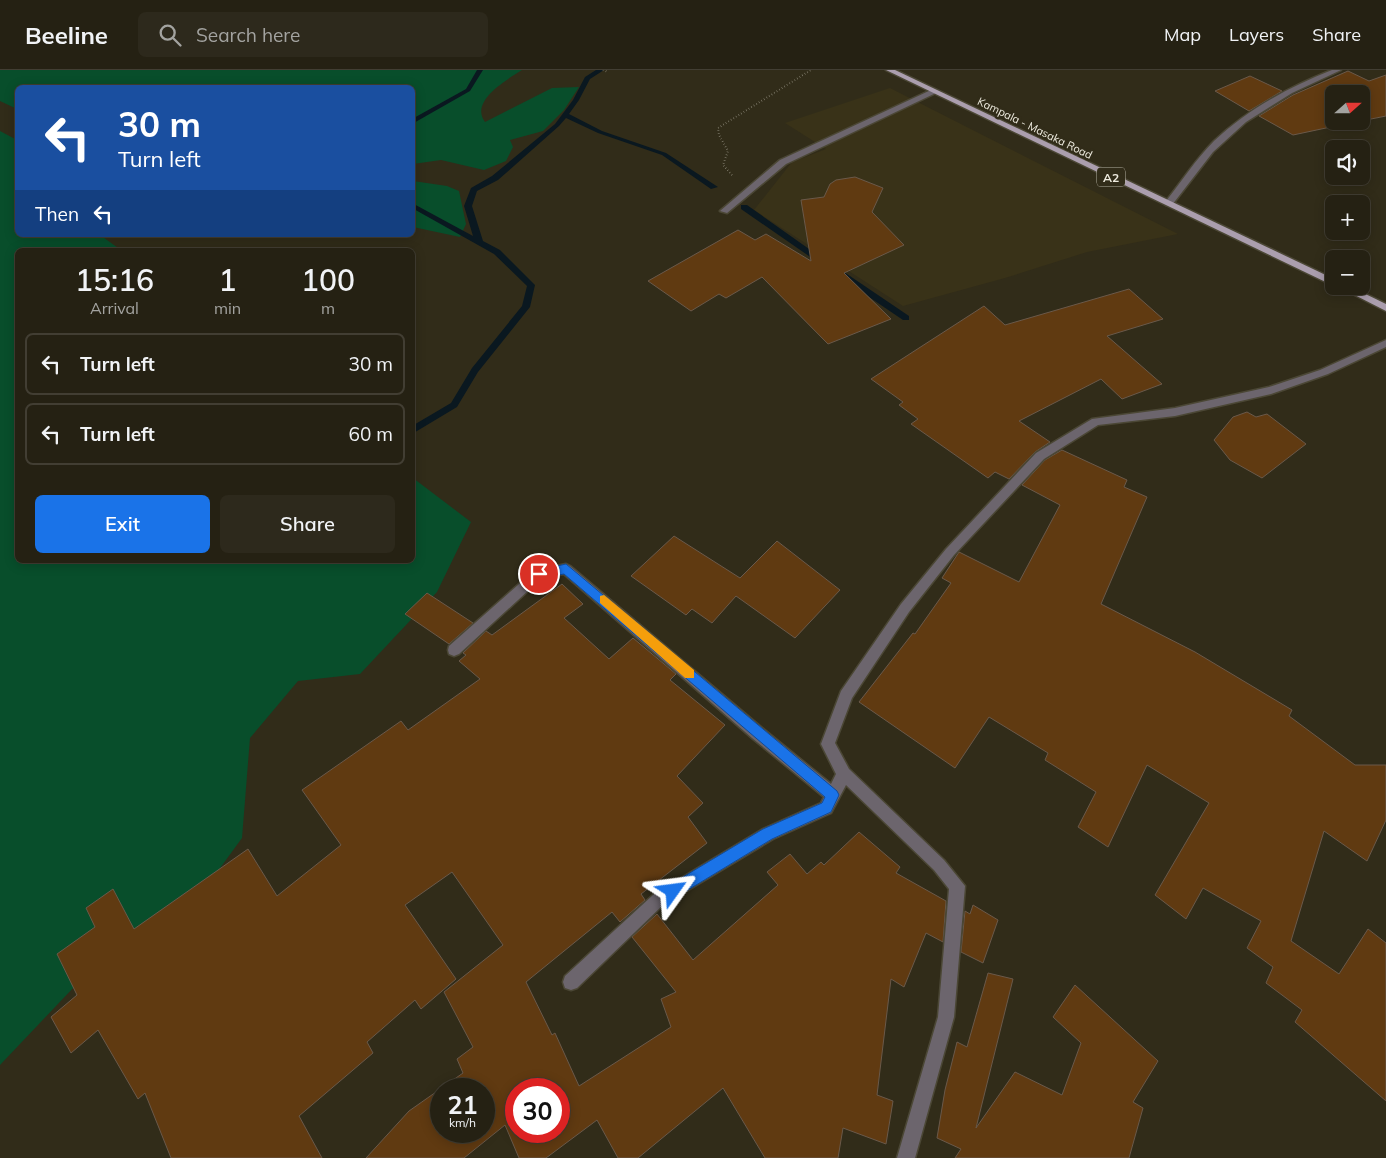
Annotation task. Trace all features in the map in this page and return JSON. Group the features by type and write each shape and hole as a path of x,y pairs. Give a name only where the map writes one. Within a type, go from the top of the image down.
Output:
{"main road":[{"name":"Kampala - Masaka Road","path":"889,70 1325,279"},
{"path":"1359,295 1386,308"}],"street":[{"path":"1169,203 1216,144 1253,113 1306,82 1338,70"},
{"path":"727,209 784,162 934,92"},
{"path":"906,1158 946,1017 958,886 939,864 844,774 828,744 846,695 905,608 950,552 1040,456 1096,422 1176,412 1271,390 1324,372 1386,343"},
{"path":"454,650 539,574 566,569 833,795"},
{"path":"571,982 658,900 768,834 826,808 844,774"}],"path":[{"path":"603,70 608,72"},
{"path":"727,209 735,193 735,178 723,165 728,151 719,135 718,128 811,70"}],"shaded area":[{"path":"890,88 1178,234 1087,252 1005,278 903,306 754,210 792,162 826,149 785,123"}],"green space":[{"path":"0,70 522,70 500,85 486,99 482,106 481,114 485,122 552,88 579,87 564,110 543,131 510,140 513,147 506,161 484,170 441,160 415,164 415,85 15,85 15,108 0,101"},
{"path":"0,131 15,139 15,237 103,237 118,248 15,248 15,563 415,563 415,480 471,522 437,592 360,674 298,681 250,738 242,838 196,901 75,986 0,1065"},
{"path":"415,181 447,186 459,191 466,224 460,237 415,227"}],"building":[{"path":"1348,71 1369,81 1386,75 1386,116 1370,119 1370,85 1325,85 1325,128 1293,135 1259,116 1293,95"},
{"path":"1250,76 1282,91 1249,111 1215,91"},
{"path":"855,177 883,188 872,212 904,245 844,273 891,319 828,344 762,277 726,298 719,294 691,311 648,281 738,230 755,240 766,234 811,261 801,200 824,197 830,184 836,180"},
{"path":"1129,289 1163,319 1107,336 1162,384 1122,399 1101,379 1019,421 1050,442 1035,452 1009,479 995,472 988,478 911,424 918,419 899,405 903,402 871,379 984,306 1005,325"},
{"path":"1247,412 1256,417 1267,414 1306,444 1262,478 1230,460 1214,440 1233,417"},
{"path":"1062,450 1127,480 1124,487 1147,497 1101,604 1195,652 1292,710 1289,716 1355,765 1386,765 1386,820 1367,861 1324,831 1291,941 1339,974 1368,929 1386,943 1386,1101 1295,1022 1302,1010 1266,983 1273,967 1247,948 1261,921 1203,888 1186,919 1155,895 1209,803 1147,765 1108,847 1078,827 1096,792 1045,760 1048,753 989,717 955,768 859,702 913,633 915,634 951,583 942,578 959,552 1019,582 1060,505 1022,485 1045,460"},
{"path":"674,536 740,578 777,541 840,590 795,638 736,596 712,623 692,609 686,615 631,576"},
{"path":"562,584 583,604 564,618 609,659 633,638 676,674 670,680 725,725 677,776 703,803 688,817 707,843 641,894 645,900 620,922 612,912 526,982 552,1035 555,1033 579,1086 671,1027 661,999 676,992 632,937 657,914 693,960 778,885 767,872 790,854 807,874 821,862 824,865 859,832 900,867 896,873 946,901 943,942 926,933 904,987 891,979 877,1095 893,1101 886,1144 843,1128 838,1158 765,1158 723,1088 638,1158 618,1158 597,1120 570,1140 570,1078 505,1078 505,1125 495,1133 495,1078 456,1078 463,1073 457,1059 473,1047 444,992 503,945 452,872 405,905 456,979 421,1009 415,1000 367,1042 373,1053 299,1116 322,1158 171,1158 145,1093 138,1099 98,1030 71,1053 51,1017 77,995 57,954 95,927 86,908 113,889 134,929 248,849 277,896 341,845 302,790 401,721 408,730 480,679 459,661 466,655 463,653 486,631 492,635"},
{"path":"427,593 473,623 449,644 405,614"},
{"path":"973,905 998,920 983,963 961,952 965,911 970,914"},
{"path":"988,973 1013,979 976,1128 1015,1072 1062,1095 1081,1043 1053,1017 1075,985 1158,1061 1133,1102 1143,1108 1129,1158 955,1158 961,1149 937,1138 945,1090 957,1042 967,1047"},
{"path":"430,1096 430,1143 483,1143 464,1158 366,1158 409,1111"},
{"path":"513,1143 566,1143 546,1158 519,1158"}],"waterway":[{"path":"415,120 468,90 480,70"},
{"path":"479,242 468,206 474,190 495,178 557,125 576,100 587,78 601,70"},
{"path":"565,115 600,132 664,154 714,187"},
{"path":"415,207 497,252 531,285 526,307 475,370 454,405 415,429"},
{"path":"744,207 822,261"},
{"path":"841,274 906,318"}],"slow traffic":[{"path":"604,600 689,674"}],"route":[{"path":"539,574 566,569 598,594 757,733 833,795 826,808 768,834 673,891"}]}
